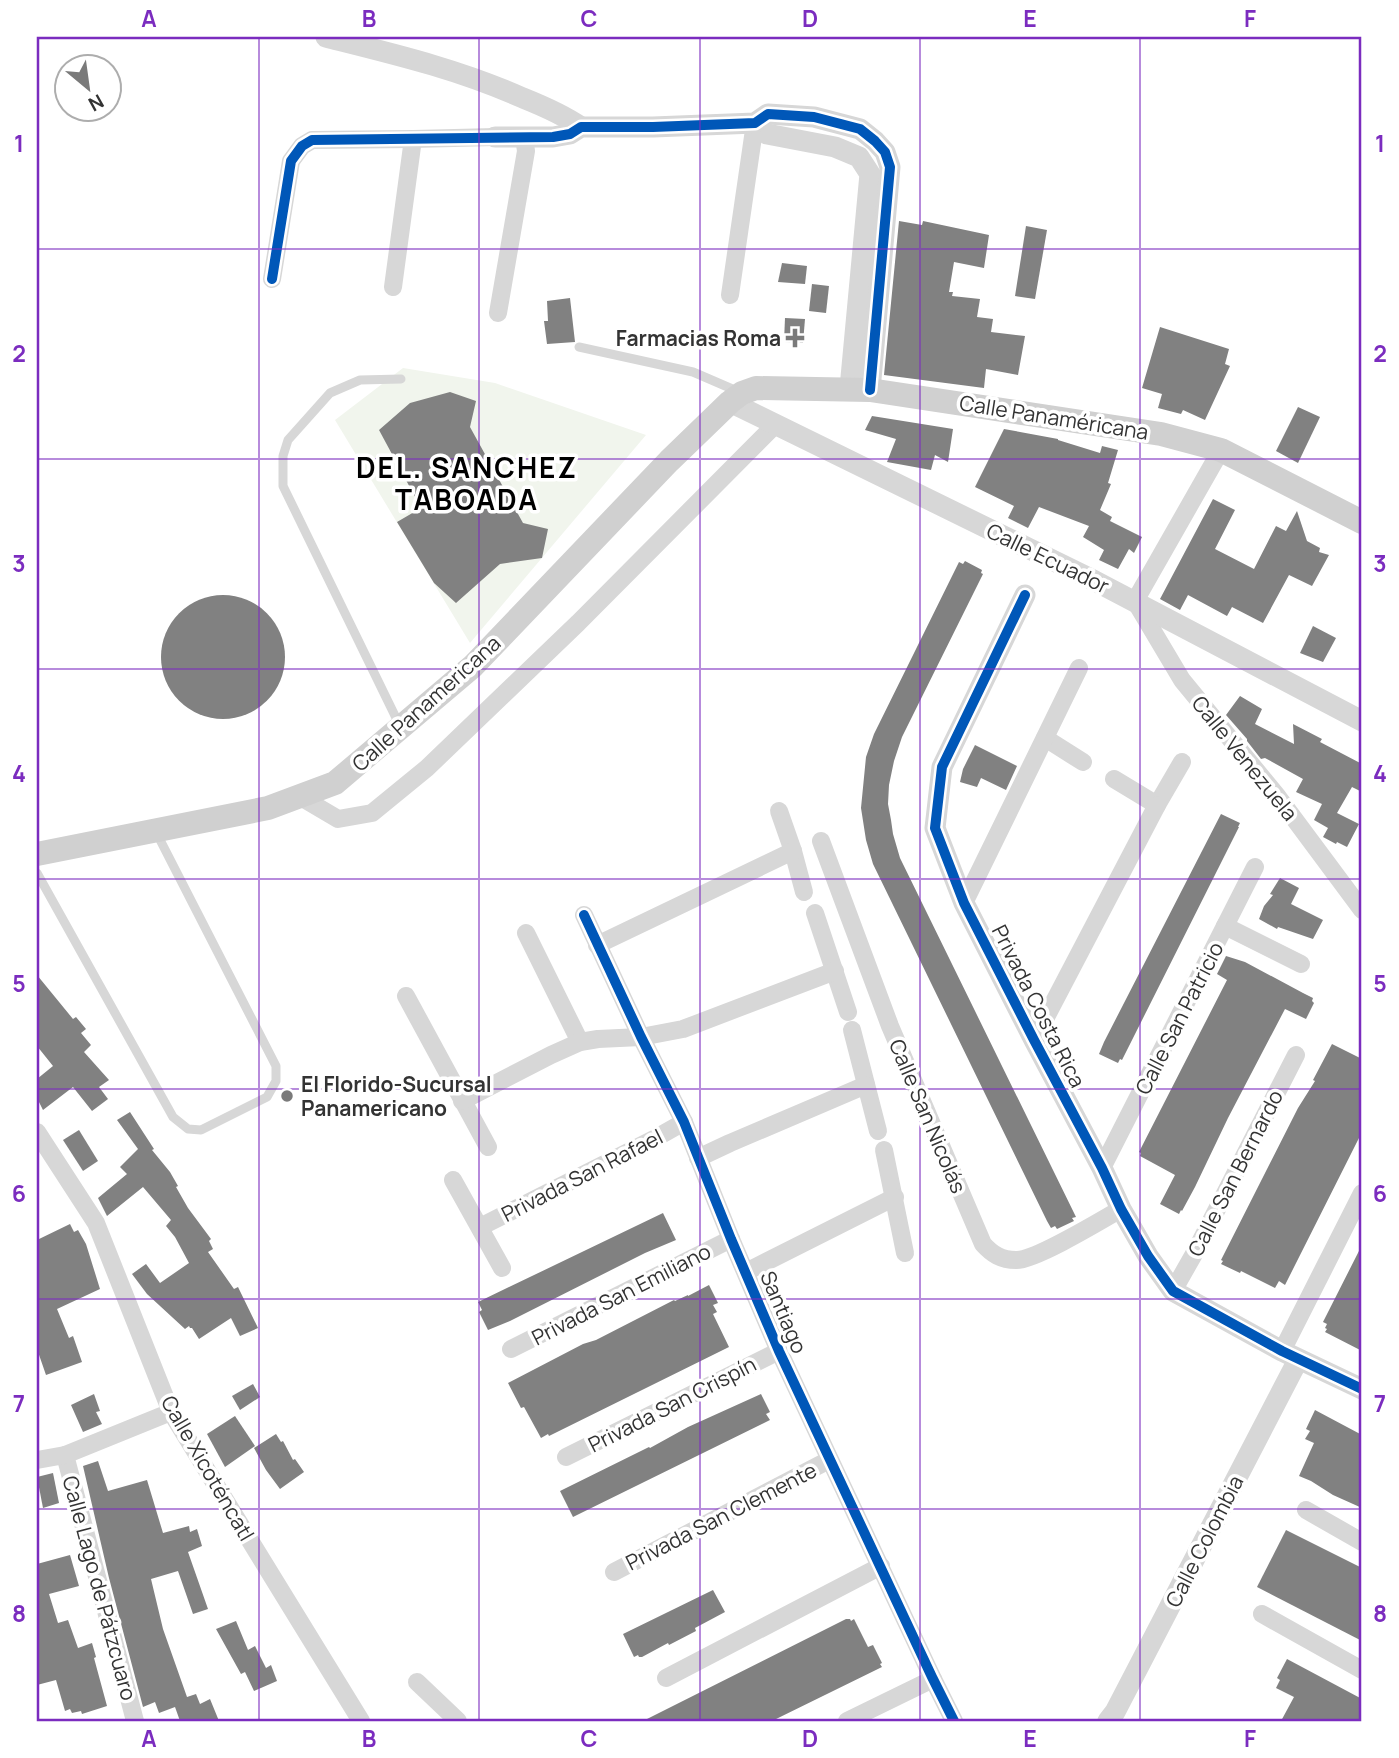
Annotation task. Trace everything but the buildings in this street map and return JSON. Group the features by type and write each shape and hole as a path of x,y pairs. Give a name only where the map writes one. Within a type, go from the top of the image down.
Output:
{"main road":[{"name":"Calle Panaméricana","path":"736,397 757,388 769,387 860,389 1161,434 1221,450 1362,522"},
{"name":"Calle Panamericana","path":"37,854 268,808 335,783 473,666 669,461 736,397"}],"street":[{"path":"326,37 445,68 503,89 565,116 581,127"},
{"path":"730,295 755,123"},
{"path":"272,279 291,160 302,146 312,140 553,137 570,134 581,127 755,123 767,134 835,147 859,157 880,171 860,389"},
{"path":"499,313 526,151 524,137"},
{"path":"393,287 413,139"},
{"name":"Calle Ecuador","path":"736,397 775,425 1135,601 1362,721"},
{"path":"299,796 338,820 372,813 427,768 578,623 775,425"},
{"path":"1135,601 1221,450"},
{"name":"Privada Costa Rica","path":"1025,595 942,767 935,828 964,903 1121,1209 1148,1256 1174,1290 1290,1355 1362,1389"},
{"name":"Calle Venezuela","path":"1135,601 1182,680 1278,797 1362,910"},
{"path":"964,903 1079,668"},
{"path":"1045,738 1083,762"},
{"path":"1034,1041 1182,762"},
{"path":"1114,779 1157,805"},
{"path":"779,811 804,892"},
{"name":"Calle San Nicolás","path":"821,841 890,1026 983,1244 1001,1259 1020,1261 1121,1209"},
{"path":"597,945 793,851"},
{"name":"Calle San Patricio","path":"1102,1168 1255,867"},
{"path":"815,913 848,1012"},
{"name":"Santiago","path":"584,915 684,1122 779,1351 829,1460 954,1721"},
{"path":"1225,926 1301,964"},
{"path":"526,933 580,1042"},
{"path":"463,1101 580,1042 641,1037 683,1029 835,971"},
{"path":"406,996 488,1147"},
{"path":"852,1030 878,1131"},
{"name":"Calle San Bernardo","path":"1174,1290 1296,1055"},
{"path":"698,1158 866,1085"},
{"name":"Privada San Rafael","path":"480,1227 684,1122"},
{"name":"Calle Xicoténcatl","path":"37,1132 96,1223 171,1412 360,1721"},
{"path":"884,1150 905,1253"},
{"path":"453,1180 502,1268"},
{"path":"1290,1355 1362,1193"},
{"path":"746,1272 895,1197"},
{"name":"Privada San Emiliano","path":"511,1349 731,1239"},
{"name":"Privada San Crispín","path":"566,1457 779,1351"},
{"name":"Calle Colombia","path":"1108,1721 1115,1712 1290,1355"},
{"path":"37,1460 65,1454 171,1412"},
{"name":"Calle Lago de Pátzcuaro","path":"65,1454 135,1721"},
{"name":"Privada San Clemente","path":"614,1572 829,1460"},
{"path":"1307,1510 1362,1542"},
{"path":"666,1678 881,1566"},
{"path":"1262,1614 1362,1670"},
{"path":"847,1721 933,1679"},
{"path":"417,1682 458,1721"}],"lane":[{"path":"579,347 693,372 736,397"},
{"path":"401,379 360,380 330,393 288,440 283,456 283,486 401,727"},
{"path":"37,873 173,1117 188,1129 201,1130 267,1097 276,1081 276,1066 155,831"}],"shaded area":[{"path":"403,368 495,383 646,435 470,643 335,420"}],"cycle path":[{"path":"272,279 291,161 302,146 312,140 553,137 570,134 581,127 755,123 768,114 814,117 860,129 885,152 890,167 870,390"},
{"path":"1025,595 942,767 935,828 964,903 1121,1209 1148,1256 1173,1291 1282,1351 1362,1389"},
{"path":"584,915 684,1122 779,1351 954,1721"}],"place":[{"name":"Farmacias Roma","path":"795,338"},
{"name":"El Florido-Sucursal Panamericano","path":"287,1096"}],"district":[{"name":"DEL. SANCHEZ TABOADA","path":"467,483"}]}
